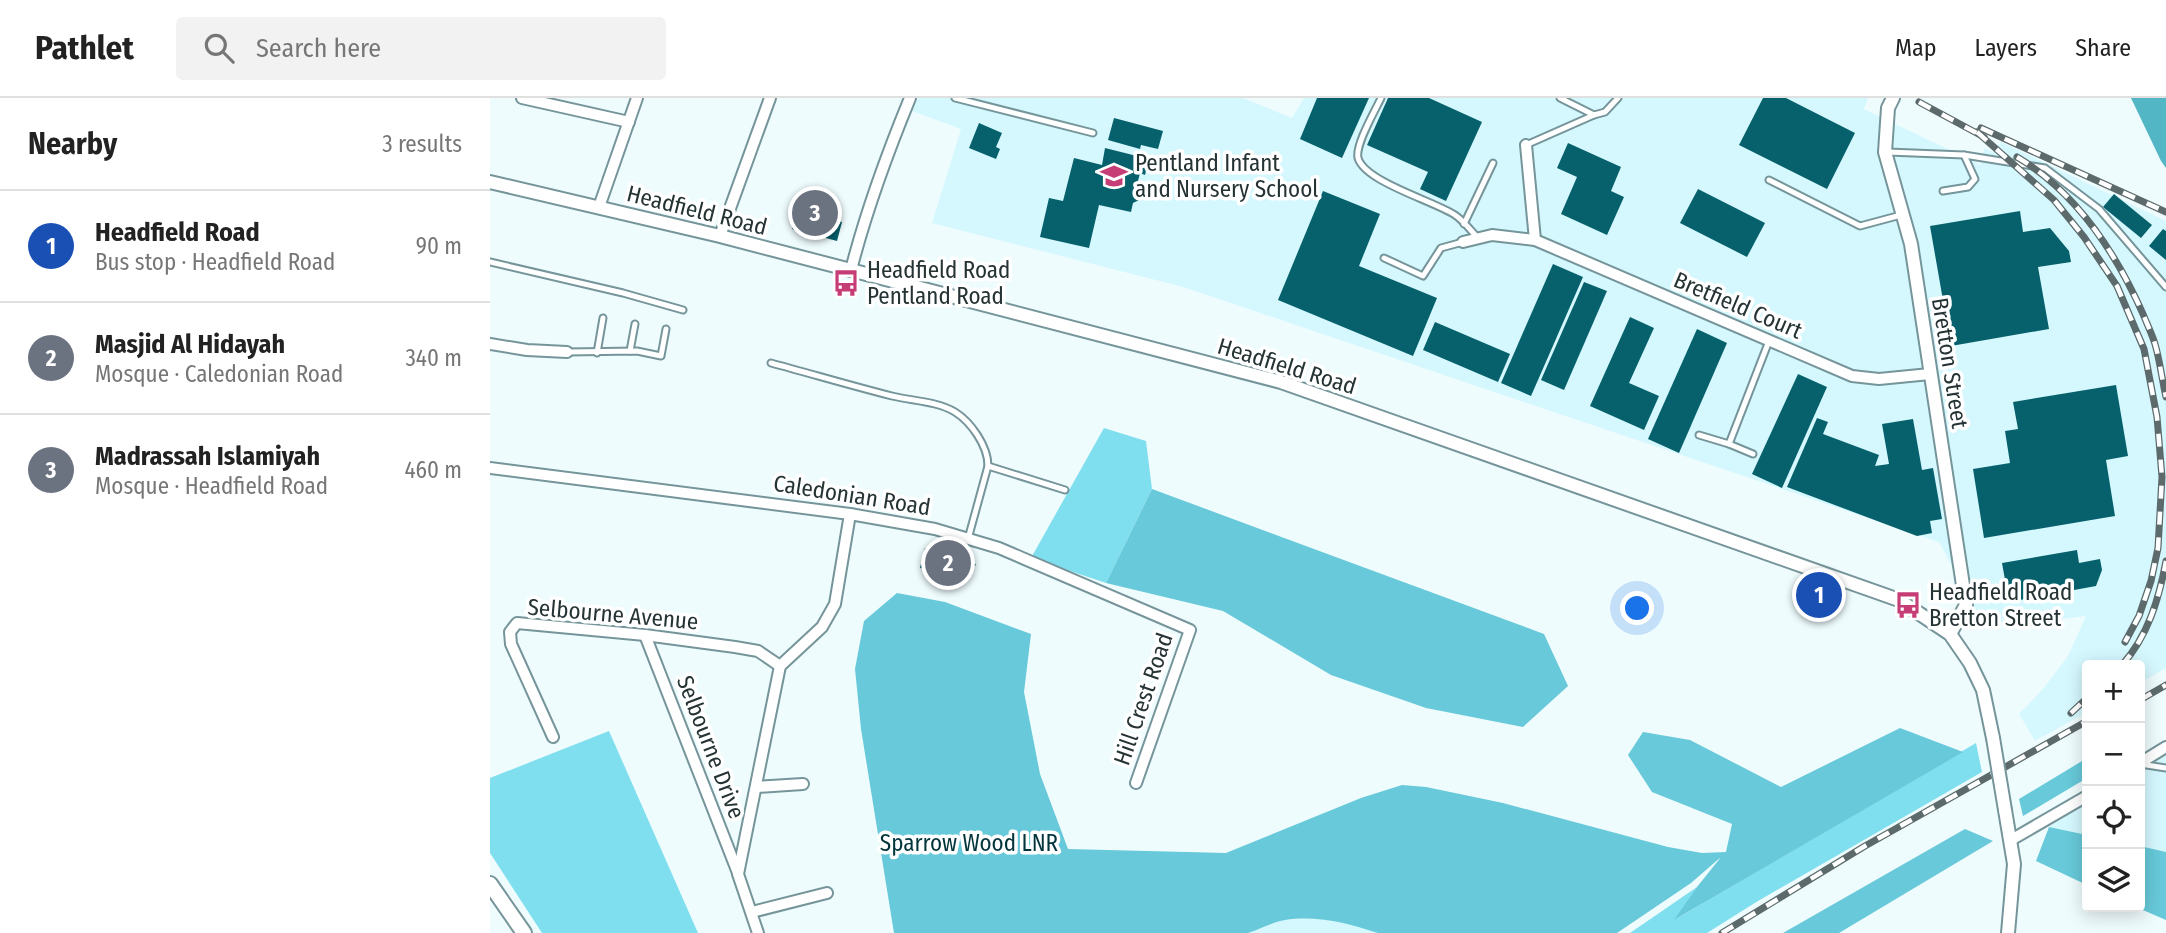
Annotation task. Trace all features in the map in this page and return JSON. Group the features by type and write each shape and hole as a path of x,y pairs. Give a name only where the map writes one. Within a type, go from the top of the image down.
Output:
{"main road":[{"path":"490,884 524,933"}],"street":[{"path":"522,98 629,122"},
{"path":"599,207 637,98"},
{"path":"720,236 770,98"},
{"path":"851,270 863,225 893,139 911,98"},
{"name":"Bretton Street","path":"1890,103 1885,152 1911,244 1966,605 1950,634"},
{"path":"1526,145 1535,240"},
{"name":"Headfield Road","path":"490,182 720,236 1281,382 1899,600 1950,634 1970,663 1983,690 2014,864 2008,933"},
{"name":"Bretfield Court","path":"1463,242 1492,235 1535,240 1852,376 1879,379 1930,374"},
{"path":"490,344 527,350 567,352"},
{"name":"Caledonian Road","path":"490,468 850,514 935,529 999,548 1190,630"},
{"path":"738,874 780,666 822,627 835,604 850,514"},
{"name":"Selbourne Avenue","path":"553,737 511,644 510,632 517,623 645,635 758,651 780,666"},
{"name":"Hill Crest Road","path":"1136,783 1190,630"},
{"name":"Selbourne Drive","path":"645,635 738,874 758,933"},
{"path":"2145,761 2166,747"},
{"path":"756,787 803,784"},
{"path":"2011,840 2082,799"},
{"path":"752,912 827,893"}],"lane":[{"path":"955,98 1093,133"},
{"path":"1381,98 1359,145 1358,157 1363,166 1379,179 1456,216 1478,239"},
{"path":"1560,98 1594,115"},
{"path":"1526,145 1605,112 1618,98"},
{"path":"1885,152 1964,155 2046,168 2099,209 2166,287"},
{"path":"1943,191 1968,187 1975,179 1964,155"},
{"path":"1464,224 1493,163"},
{"path":"1769,180 1860,226 1903,215"},
{"path":"1384,258 1423,276 1441,248 1463,242"},
{"path":"490,262 684,310"},
{"path":"597,353 603,318"},
{"path":"630,351 635,324"},
{"path":"567,352 630,351 661,356 667,329"},
{"path":"1729,444 1769,341"},
{"path":"771,363 895,397 942,406 968,422 986,451 988,466 968,539"},
{"path":"1699,435 1753,454"},
{"path":"988,466 1065,489"},
{"path":"2145,765 2166,768"}],"shaded area":[{"path":"918,98 1243,98 1292,118 1304,98 1868,98 1864,109 1981,165 1984,148 1993,152 2001,142 2166,221 2166,668 2145,680 2145,660 2082,660 2082,715 2035,741 2019,714 2043,689 2068,656 2086,616 1985,628 1939,542 1183,287 932,223 961,129 912,111"},
{"path":"2131,98 2166,98 2166,168 2161,161"},
{"path":"1104,428 1146,441 1152,489 1106,583 1031,558"},
{"path":"609,731 698,933 542,933 490,853 490,778"},
{"path":"1976,743 1982,772 1707,933 1630,933 1697,887 1676,919"},
{"path":"2166,751 2166,852 2145,847 2145,765"},
{"path":"2082,805 2082,834 2049,827"},
{"path":"1315,918 1351,924 1378,933 1248,933 1283,920"}],"green space":[{"path":"1152,489 1544,634 1568,686 1523,727 1426,708 1331,675 1223,611 1106,583"},
{"name":"Sparrow Wood LNR","path":"897,593 945,602 1031,634 1024,692 1040,774 1068,849 1226,853 1361,798 1402,785 1426,787 1503,803 1668,847 1702,853 1726,852 1732,824 1652,792 1628,755 1643,732 1690,740 1781,787 1900,728 1963,752 1674,920 1721,857 1691,883 1617,933 1378,933 1321,919 1297,919 1280,921 1248,933 894,933 861,729 855,669 864,621"},
{"path":"2082,761 2082,781 2023,816 2019,799"},
{"path":"2049,827 2082,834 2082,883 2036,861"},
{"path":"1965,829 1993,841 1839,933 1783,933"},
{"path":"2145,847 2166,852 2166,920 2145,911"}],"building":[{"path":"1317,98 1369,98 1342,158 1300,139"},
{"path":"1388,98 1429,98 1482,122 1446,201 1420,189 1428,172 1367,145"},
{"path":"1763,98 1786,98 1855,133 1827,189 1739,145"},
{"path":"1114,118 1163,131 1158,149 1141,145 1140,149 1108,140"},
{"path":"979,123 1002,133 996,147 1000,149 996,159 969,148"},
{"path":"1568,143 1621,167 1611,191 1624,197 1607,235 1561,214 1577,177 1557,168"},
{"path":"1105,148 1141,157 1140,160 1148,162 1145,175 1140,173 1138,181 1147,196 1133,203 1131,212 1099,205 1089,248 1040,237 1049,198 1063,201 1074,158 1102,165"},
{"path":"1698,189 1765,223 1747,257 1680,223"},
{"path":"1323,191 1380,214 1359,266 1437,298 1413,356 1278,300"},
{"path":"2114,194 2152,225 2141,238 2103,207"},
{"path":"801,197 835,206 831,219 842,222 837,241 792,229"},
{"path":"2020,211 2023,232 2050,228 2069,251 2071,262 2038,267 2049,329 1951,346 1930,226"},
{"path":"2163,229 2166,231 2166,260 2149,246"},
{"path":"1553,264 1583,277 1531,396 1501,383"},
{"path":"1584,282 1607,291 1564,390 1541,380"},
{"path":"1630,317 1654,328 1629,383 1659,396 1644,430 1590,406"},
{"path":"1435,322 1510,354 1498,382 1423,350"},
{"path":"1697,329 1727,343 1679,453 1648,439"},
{"path":"1798,374 1827,387 1782,488 1752,474"},
{"path":"2116,385 2128,456 2106,460 2115,516 1984,538 1973,469 2010,463 2005,431 2018,429 2013,402"},
{"path":"1817,418 1828,422 1823,434 1879,455 1875,466 1889,464 1882,424 1913,419 1922,470 1933,468 1942,519 1930,521 1932,533 1917,536 1787,487"},
{"path":"925,548 967,557 968,561 971,558 976,565 967,570 972,575 967,579 920,568"},
{"path":"2077,550 2079,563 2100,559 2102,570 2096,586 2009,602 2002,563"}],"railway":[{"path":"1919,102 1984,137"},
{"path":"1981,128 2166,212"},
{"path":"1977,132 2054,200 2084,237 2117,286 2144,349 2157,417 2162,477 2158,548 2151,581 2139,616 2125,642"},
{"path":"2017,157 2058,188 2076,206 2107,247 2132,291 2152,336 2166,397"},
{"path":"2126,660 2146,629 2160,589 2166,561"},
{"path":"2145,697 2166,685"},
{"path":"2071,713 2082,703"},
{"path":"1722,933 1865,846 2083,723"}],"place":[{"name":"Pentland Infant and Nursery School","path":"1114,176"},
{"name":"Madrassah Islamiyah","path":"815,213"},
{"name":"Headfield Road Pentland Road","path":"846,283"},
{"name":"Masjid Al Hidayah","path":"948,563"},
{"name":"Headfield Road","path":"1819,595"},
{"name":"Headfield Road Bretton Street","path":"1908,605"}]}
